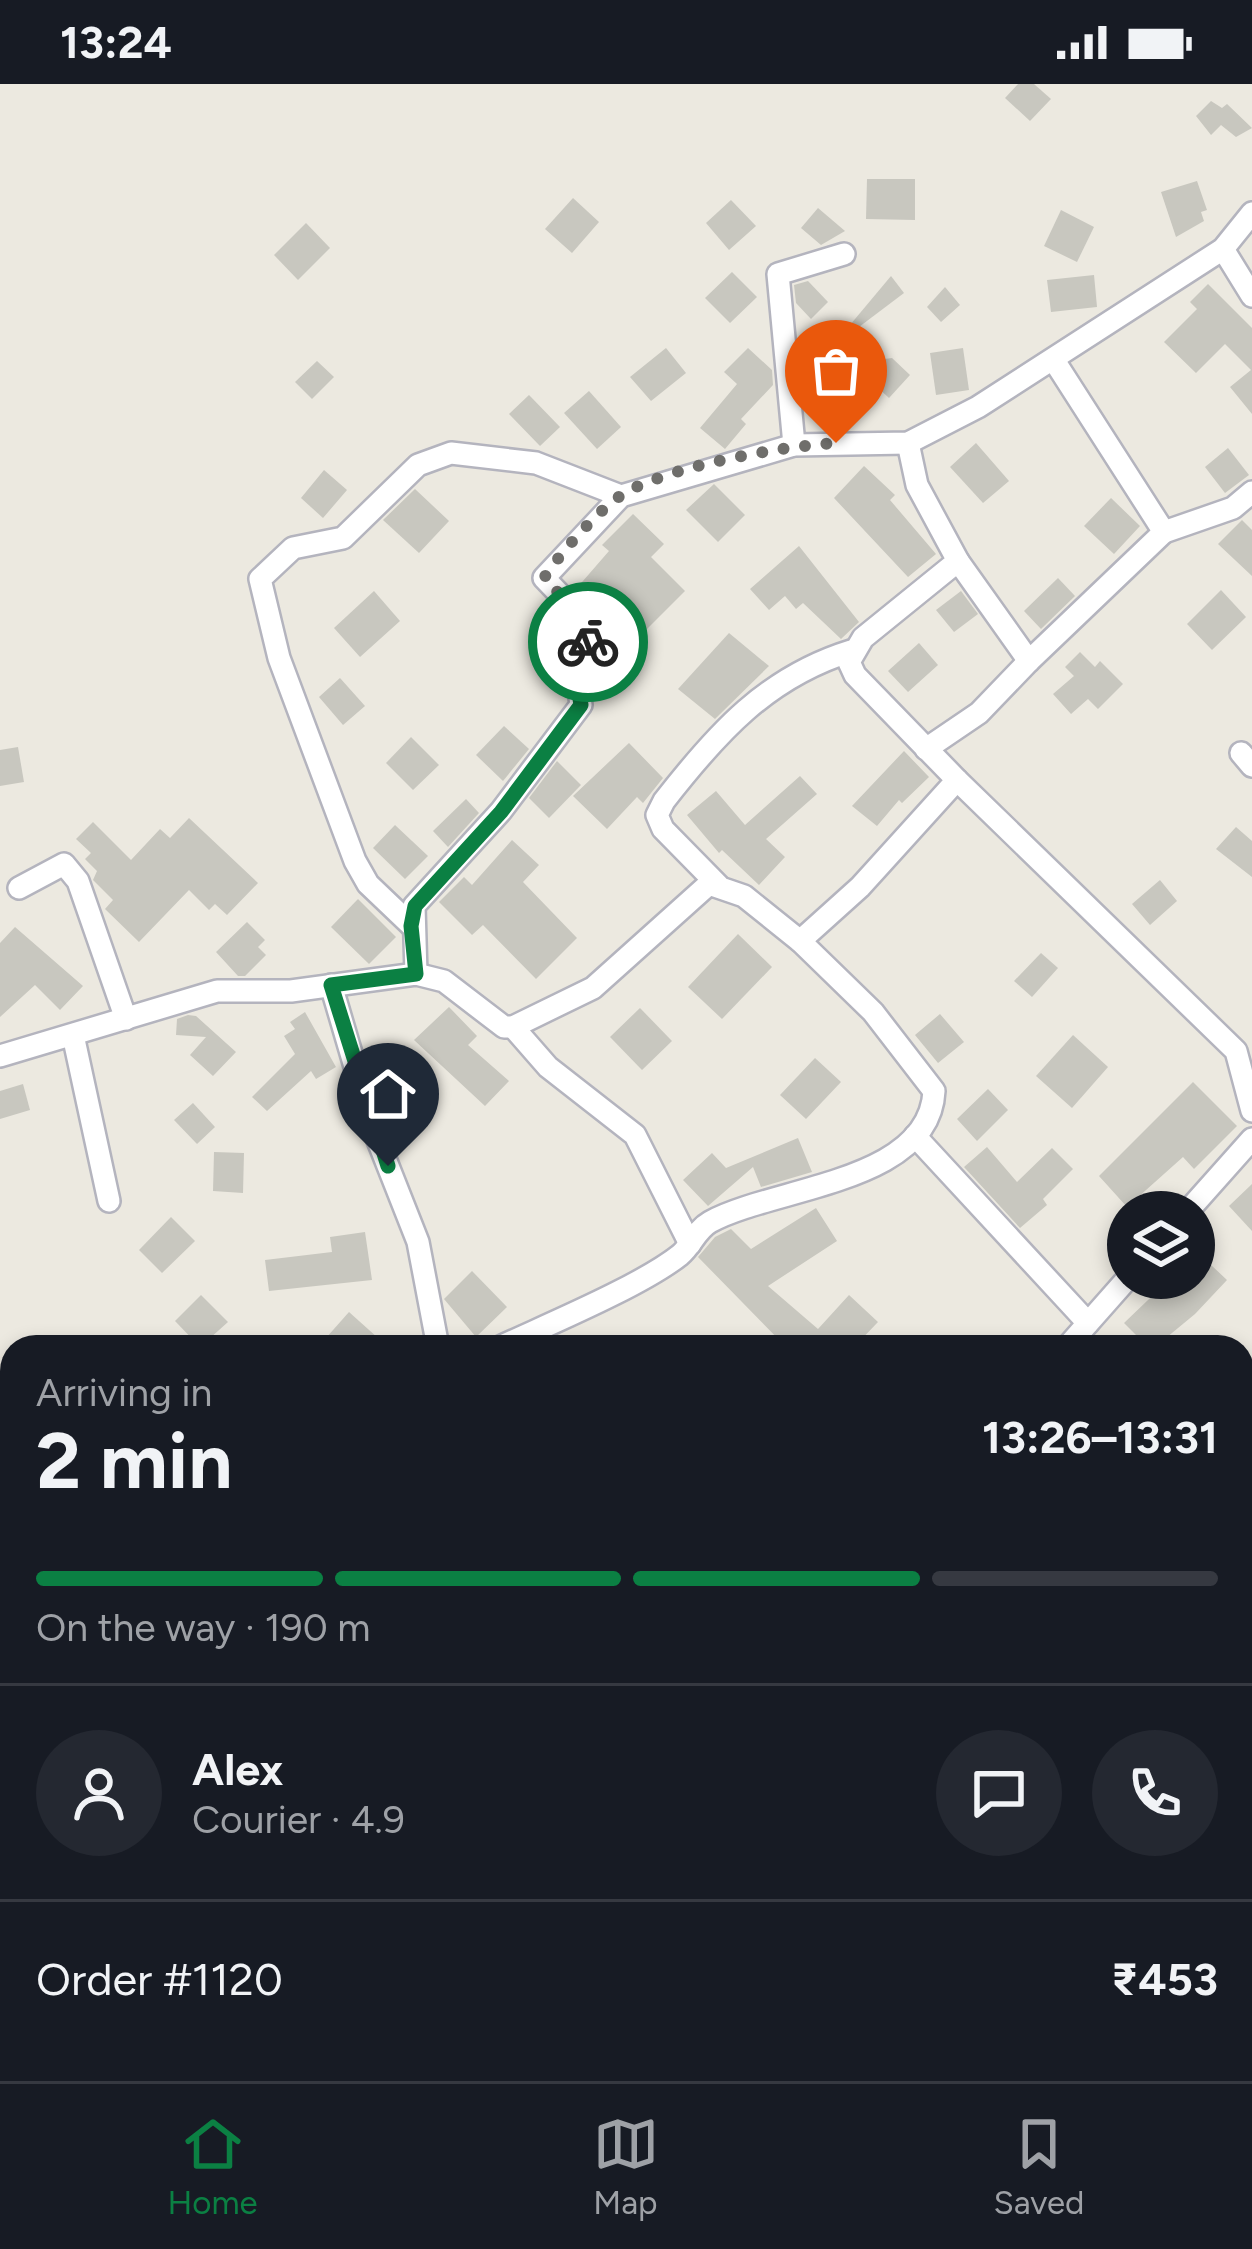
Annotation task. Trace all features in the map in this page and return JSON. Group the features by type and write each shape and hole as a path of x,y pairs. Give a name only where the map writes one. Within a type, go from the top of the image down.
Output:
{"street":[{"path":"416,974 411,926 415,906 501,812 581,705 574,661 592,636 592,628 544,578 621,496 794,445 908,443 1055,362 1223,250 1252,212"},
{"path":"1223,250 1252,296"},
{"path":"794,445 778,274 844,254"},
{"path":"1055,362 1164,532"},
{"path":"908,443 917,484 958,561 1029,661"},
{"path":"411,926 368,884 356,861 279,658 260,579 293,548 343,538 418,466 451,453 536,464 621,496"},
{"path":"926,749 979,713 1164,532 1233,508 1252,492"},
{"path":"541,1335 671,1261 711,1222 881,1164 915,1136 933,1112 934,1091 874,1012 800,941 744,896 718,885 663,829 657,815 664,801 750,705 805,665 851,652 958,561"},
{"path":"851,652 855,675 957,780 1244,1044 1252,1111"},
{"path":"800,941 860,887 957,780"},
{"path":"19,888 64,864 78,881 126,1019"},
{"path":"0,1056 218,991 331,985 416,974 443,982 504,1027 513,1027 593,988 699,889 718,885"},
{"path":"331,985 367,1110 418,1242 436,1335"},
{"path":"513,1027 548,1067 635,1135 690,1244"},
{"path":"73,1035 109,1202"},
{"path":"915,1136 1088,1323"},
{"path":"1206,1191 1252,1139"},
{"path":"1078,1335 1109,1299"}],"building":[{"path":"1018,84 1034,84 1051,99 1030,121 1005,98"},
{"path":"1211,101 1222,108 1227,104 1252,128 1236,137 1221,125 1211,135 1196,116"},
{"path":"867,179 915,179 915,220 866,219"},
{"path":"1197,181 1207,210 1201,212 1204,221 1176,237 1161,192"},
{"path":"573,198 599,222 572,253 545,229"},
{"path":"731,200 756,226 729,250 706,223"},
{"path":"818,208 845,231 821,245 801,228"},
{"path":"1061,210 1094,227 1077,262 1044,246"},
{"path":"306,223 330,248 298,280 274,255"},
{"path":"732,272 757,297 730,323 705,298"},
{"path":"1094,275 1097,307 1051,312 1047,280"},
{"path":"891,276 904,293 855,330 850,325"},
{"path":"808,281 828,302 811,319 796,303 794,285"},
{"path":"1208,284 1252,328 1252,414 1230,387 1251,370 1225,344 1196,373 1164,342 1197,309 1190,302"},
{"path":"945,287 960,305 941,322 927,307"},
{"path":"666,348 686,373 651,401 630,377"},
{"path":"748,348 772,370 773,385 741,419 746,424 725,449 700,428 737,384 724,372"},
{"path":"963,348 969,390 936,395 930,353"},
{"path":"822,358 845,378 824,403 803,380"},
{"path":"892,358 910,375 889,398 864,375 877,360"},
{"path":"317,361 334,377 312,399 295,382"},
{"path":"589,391 621,427 597,449 564,413"},
{"path":"529,395 560,427 540,446 509,414"},
{"path":"976,443 1009,481 983,503 950,467"},
{"path":"1228,448 1249,475 1225,493 1205,467"},
{"path":"864,466 895,495 890,500 936,554 908,577 834,498"},
{"path":"324,470 347,490 323,518 301,498"},
{"path":"714,484 745,515 718,542 686,510"},
{"path":"415,489 449,521 419,553 383,520"},
{"path":"1111,498 1140,526 1114,554 1084,526"},
{"path":"633,514 664,544 651,557 685,591 642,634 611,603 601,614 576,589 609,551 602,545"},
{"path":"1242,520 1252,530 1252,576 1218,544"},
{"path":"799,546 859,622 841,639 803,603 796,609 785,596 769,610 750,589"},
{"path":"1058,578 1075,596 1041,629 1024,611"},
{"path":"1221,590 1246,617 1212,650 1187,624"},
{"path":"374,591 400,621 360,657 334,628"},
{"path":"961,591 978,614 954,632 936,610"},
{"path":"729,633 769,666 715,719 678,689"},
{"path":"919,643 938,665 908,692 888,671"},
{"path":"1080,652 1095,667 1100,661 1123,684 1098,709 1088,699 1071,714 1053,694 1074,676 1065,667"},
{"path":"340,678 365,706 343,725 319,697"},
{"path":"504,726 529,749 503,781 476,755"},
{"path":"411,737 439,765 413,790 386,763"},
{"path":"629,743 663,778 643,803 637,797 607,829 573,796"},
{"path":"18,747 24,782 0,786 0,750"},
{"path":"904,751 929,777 902,803 899,800 877,826 852,806"},
{"path":"557,761 581,785 549,818 529,798"},
{"path":"800,776 817,794 766,839 785,857 759,885 722,850 719,853 687,815 716,791 745,825"},
{"path":"466,799 479,813 448,847 433,831"},
{"path":"189,818 258,883 227,915 215,904 209,910 189,890 139,942 105,909 113,900 93,880 97,871 85,859 91,853 76,839 93,822 131,860 160,829 170,838"},
{"path":"395,825 428,856 405,879 373,848"},
{"path":"1236,827 1252,841 1252,877 1216,849"},
{"path":"512,840 539,865 523,882 577,938 536,979 483,925 472,935 439,902 464,877 472,885"},
{"path":"1160,880 1177,901 1150,925 1132,904"},
{"path":"358,899 396,937 369,964 331,927"},
{"path":"247,922 265,940 258,947 266,955 245,976 238,976 216,952"},
{"path":"15,927 83,986 60,1010 35,985 0,1017 0,943"},
{"path":"738,934 772,967 722,1019 688,987"},
{"path":"1041,953 1058,968 1032,997 1014,981"},
{"path":"449,1007 477,1036 468,1045 509,1081 485,1106 414,1040"},
{"path":"640,1008 672,1041 642,1070 610,1037"},
{"path":"305,1012 336,1067 316,1079 311,1071 267,1111 252,1097 295,1054 284,1036 295,1029 290,1022"},
{"path":"940,1014 964,1042 938,1063 915,1035"},
{"path":"196,1016 236,1052 213,1076 190,1055 206,1037 176,1035 177,1019"},
{"path":"1073,1035 1108,1067 1072,1108 1036,1076"},
{"path":"815,1058 841,1082 806,1119 780,1095"},
{"path":"391,1078 406,1093 385,1114 378,1091"},
{"path":"1193,1082 1237,1126 1194,1169 1183,1157 1145,1191 1113,1191 1099,1176"},
{"path":"23,1084 30,1110 0,1119 0,1091"},
{"path":"988,1089 1008,1110 977,1141 957,1119"},
{"path":"193,1103 215,1127 197,1144 174,1120"},
{"path":"798,1138 812,1172 761,1187 753,1167 708,1206 683,1180 712,1153 726,1168"},
{"path":"987,1147 1017,1182 1052,1148 1073,1169 1043,1199 1047,1205 1020,1228 964,1167"},
{"path":"214,1152 244,1153 243,1193 213,1191"},
{"path":"1252,1184 1252,1231 1229,1206"},
{"path":"816,1208 837,1241 768,1286 818,1329 849,1295 878,1322 866,1335 774,1335 698,1257 715,1237 731,1229 751,1249"},
{"path":"171,1217 195,1241 162,1273 139,1250"},
{"path":"365,1232 372,1280 269,1291 265,1260 332,1252 330,1237"},
{"path":"1215,1269 1227,1280 1215,1293"},
{"path":"472,1271 507,1307 474,1335 444,1299"},
{"path":"201,1295 228,1322 213,1335 188,1335 175,1321"},
{"path":"1149,1299 1209,1299 1170,1335 1136,1335 1124,1323"},
{"path":"349,1312 375,1335 329,1335"}],"way so far":[{"path":"588,642 592,628 544,578 621,496 718,463 794,445 836,443"}],"route":[{"path":"388,1166 349,1055 331,985 416,974 411,926 415,906 501,812 511,792 569,724 581,705 574,661 588,642"}]}
